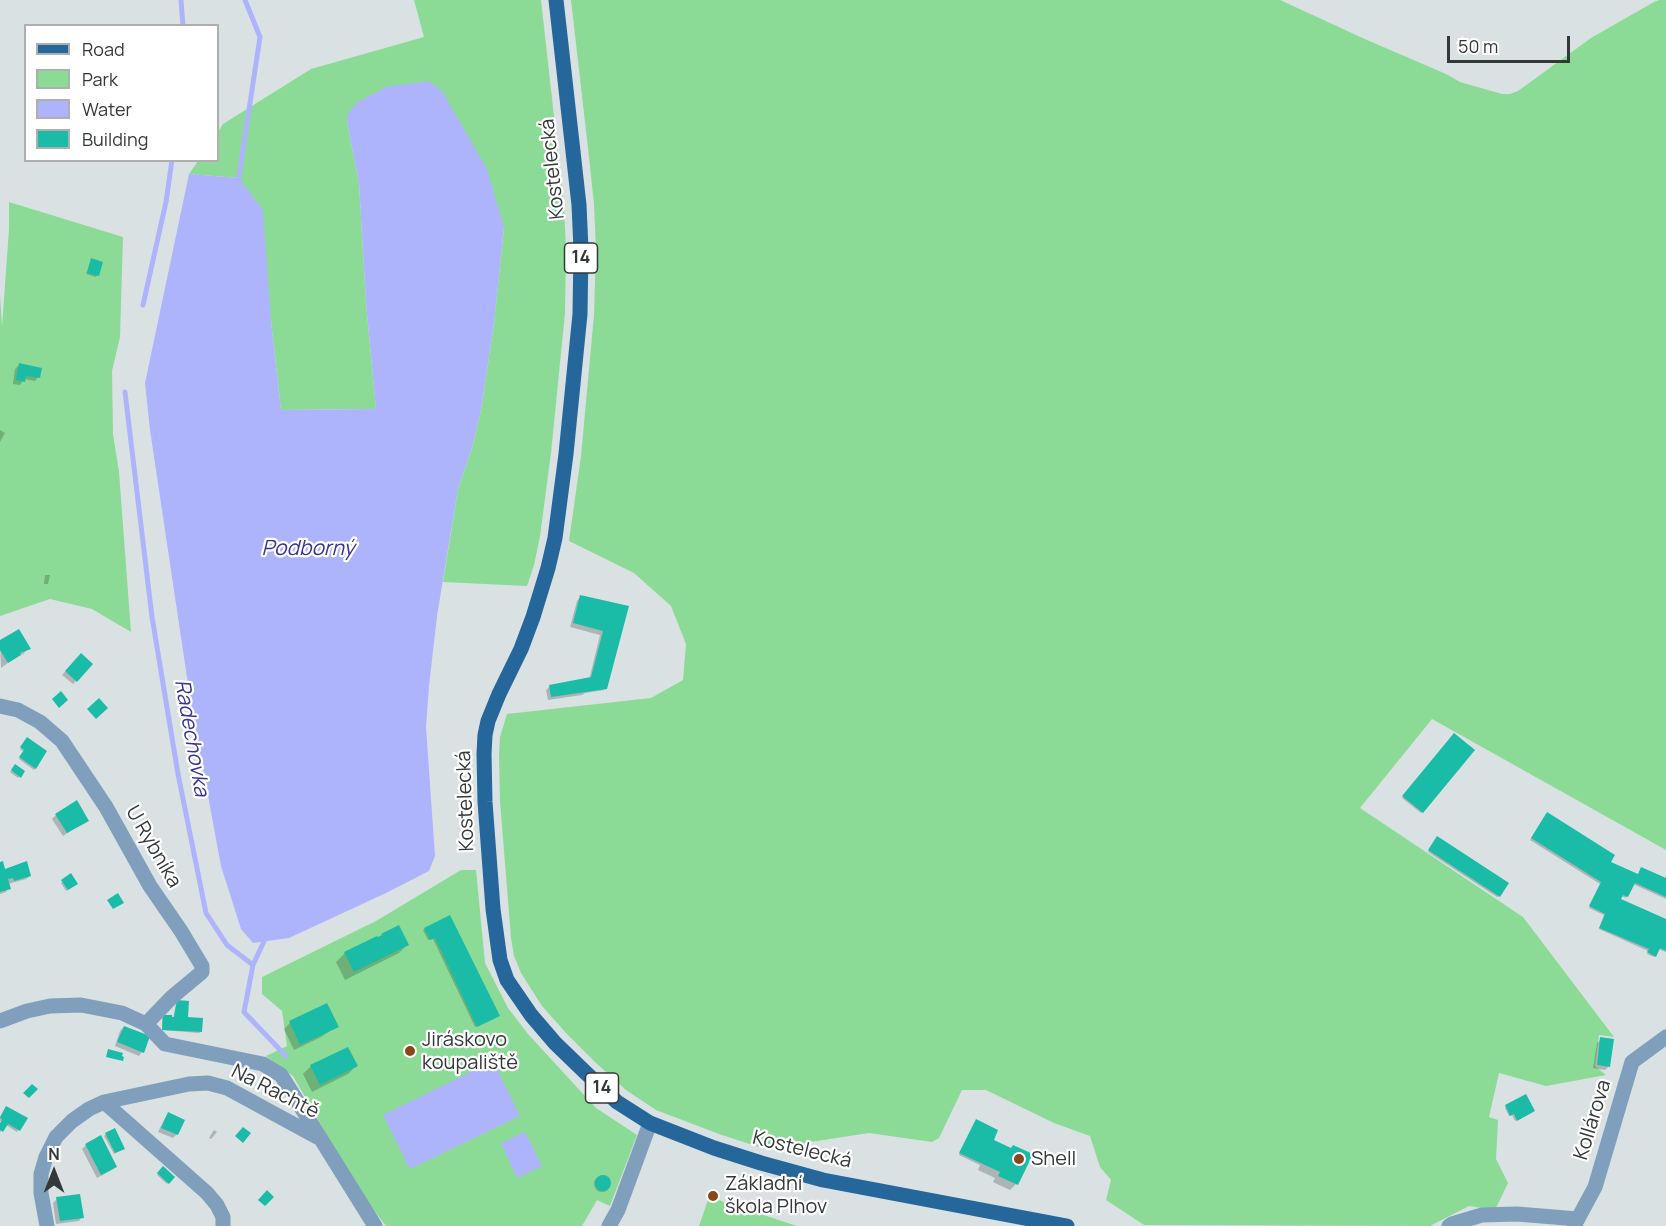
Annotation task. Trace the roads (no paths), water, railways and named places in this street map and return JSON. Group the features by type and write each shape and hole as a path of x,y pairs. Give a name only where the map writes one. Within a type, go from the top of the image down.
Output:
{"main road":[{"name":"Kostelecká","path":"556,0 579,205 580,314 555,538 533,617 488,721 486,735 485,802 493,909 500,960 507,980 531,1015 586,1073 617,1102 650,1123 723,1151 823,1180 1066,1226"}],"street":[{"name":"U Rybníka","path":"0,706 18,710 40,722 62,741 106,807 150,886 202,966 201,972 146,1024"},
{"path":"0,1022 27,1011 50,1006 81,1005 122,1013 146,1024 165,1044 263,1064 281,1075 375,1226"},
{"name":"Kollárova","path":"1576,1222 1595,1187 1632,1062 1666,1037"},
{"name":"Na Rachtě","path":"47,1226 40,1193 41,1174 46,1157 56,1137 72,1120 104,1102 189,1084 208,1083 226,1088 320,1138"},
{"path":"104,1102 207,1193 223,1217 223,1226"},
{"path":"609,1226 618,1210 650,1123"},
{"path":"1449,1226 1482,1215 1518,1214 1576,1222"}],"water":[{"name":"Podborný","path":"429,81 442,91 487,169 504,227 494,323 481,410 472,448 458,489 437,616 429,686 426,727 435,856 429,871 386,893 289,938 253,943 241,929 221,866 191,704 145,383 189,174 239,178 263,210 271,321 281,410 376,409 366,303 359,183 347,116 356,103 386,87"},
{"path":"493,1061 520,1116 410,1169 383,1115"},
{"path":"525,1132 542,1166 517,1178 501,1143"}],"waterway":[{"name":"Radechovka","path":"181,0 183,24"},
{"path":"238,183 260,37 245,0"},
{"name":"Radechovka","path":"143,305 166,202 172,162"},
{"name":"Radechovka","path":"125,392 152,617 178,774 206,913 227,945 253,965"},
{"name":"Radechovka","path":"266,937 253,965 244,1012 286,1056"}],"place":[{"name":"Jiráskovo koupaliště","path":"410,1051"},
{"name":"Shell","path":"1019,1159"},
{"name":"Základní škola Plhov","path":"713,1196"}]}
